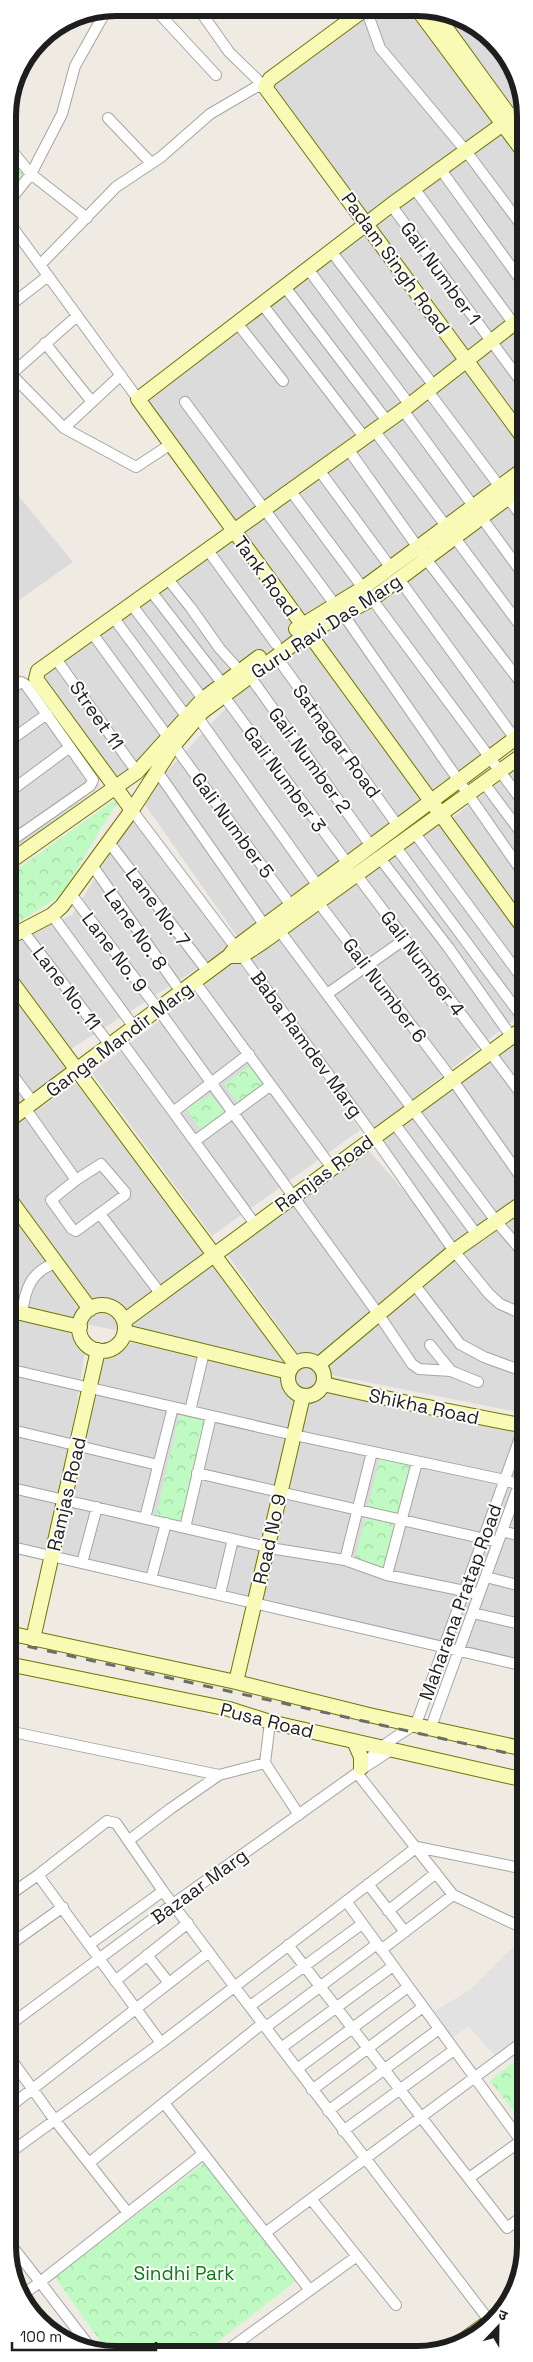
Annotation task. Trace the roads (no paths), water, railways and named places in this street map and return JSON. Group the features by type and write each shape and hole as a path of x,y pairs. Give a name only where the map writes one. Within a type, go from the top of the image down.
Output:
{"street":[{"path":"162,16 216,74"},
{"path":"204,16 225,47 265,87"},
{"path":"265,87 270,79 356,16"},
{"path":"368,16 380,48 466,151 517,219"},
{"path":"423,16 507,122 517,131"},
{"path":"16,193 32,174 62,114 75,66 102,17"},
{"path":"439,19 507,122 517,141"},
{"path":"40,264 116,187 161,157 210,114 256,87 265,87"},
{"name":"Padam Singh Road","path":"265,87 517,429"},
{"path":"138,399 414,188 517,114"},
{"path":"108,118 151,163"},
{"path":"16,155 32,174 87,218"},
{"path":"441,170 517,275"},
{"path":"414,188 517,329"},
{"name":"Gali Number 1","path":"391,206 517,376"},
{"name":"Tank Road","path":"16,232 517,919"},
{"path":"331,252 500,487"},
{"path":"308,269 517,567"},
{"path":"16,301 48,276"},
{"path":"285,286 387,421"},
{"path":"262,304 446,526"},
{"path":"16,367 77,316"},
{"path":"132,810 36,679 38,671 265,507 370,434 431,389 466,359 517,321"},
{"path":"237,322 283,381"},
{"path":"45,342 92,402"},
{"path":"64,428 121,376"},
{"path":"16,382 64,428 136,466 171,444"},
{"path":"185,402 265,507 339,610 517,864"},
{"path":"348,449 417,547 517,678"},
{"path":"319,470 391,568"},
{"name":"Guru Ravi Das Marg","path":"339,610 363,588 517,474"},
{"path":"290,490 363,588"},
{"name":"Guru Ravi Das Marg","path":"191,716 223,689 305,629 339,610 372,599 517,491"},
{"path":"508,498 517,510"},
{"path":"454,538 517,621"},
{"name":"Satnagar Road","path":"207,549 398,826"},
{"name":"Gali Number 2","path":"167,578 220,649 244,673 375,852 448,947 511,1036"},
{"path":"399,579 517,731"},
{"name":"Gali Number 3","path":"150,590 352,869"},
{"path":"372,599 517,795"},
{"path":"131,604 203,699"},
{"path":"113,617 191,716 318,886"},
{"name":"Gali Number 5","path":"92,633 295,911"},
{"name":"Street 11","path":"56,659 137,772"},
{"path":"16,685 24,683 92,778 92,784 16,837"},
{"name":"Guru Ravi Das Marg","path":"16,857 137,772 171,741 203,699 223,689"},
{"path":"16,736 47,714"},
{"name":"Ganga Mandir Marg","path":"236,953 265,926 318,902 352,869 375,852 398,826 517,737"},
{"name":"Guru Ravi Das Marg","path":"16,934 52,915 71,894 132,810 157,771 171,741"},
{"path":"16,787 70,747"},
{"name":"Ganga Mandir Marg","path":"375,852 394,846 517,760"},
{"path":"157,771 265,926"},
{"path":"484,783 517,827"},
{"name":"Baba Ramdev Marg","path":"132,810 236,953 374,1136 454,1251 489,1294 500,1304 517,1312"},
{"path":"414,832 517,971"},
{"name":"Lane No. 7","path":"108,842 208,972"},
{"path":"394,846 517,1009"},
{"name":"Lane No. 8","path":"92,865 181,992"},
{"name":"Ganga Mandir Marg","path":"16,1115 208,972 236,953 279,930 318,886 352,869"},
{"name":"Gali Number 4","path":"352,869 517,1088"},
{"name":"Lane No. 9","path":"71,894 158,1009 379,1315 413,1366 451,1370"},
{"name":"Gali Number 6","path":"318,902 452,1079 517,1172"},
{"path":"52,915 134,1027"},
{"path":"279,930 496,1221 517,1246"},
{"name":"Lane No. 11","path":"23,931 173,1112 255,1224"},
{"path":"326,994 405,939"},
{"path":"195,982 332,1168"},
{"path":"16,988 214,1254 292,1368 291,1387 303,1396 313,1395 323,1384 323,1374 318,1365 309,1361 292,1368 204,1352 124,1326 112,1308 101,1305 90,1309 82,1318 80,1327 83,1340 98,1350 115,1347 124,1326"},
{"name":"Ramjas Road","path":"124,1326 160,1294 374,1136 413,1110 517,1032"},
{"path":"173,1112 249,1054"},
{"path":"16,1083 76,1180"},
{"path":"195,1142 271,1085"},
{"path":"394,1123 477,1235"},
{"path":"101,1164 124,1192 123,1197 74,1230 51,1200 76,1180 101,1164"},
{"path":"318,1365 454,1251 517,1207"},
{"path":"16,1208 90,1309"},
{"path":"100,1214 160,1294"},
{"path":"22,1314 30,1281 46,1266 56,1264"},
{"path":"414,1284 460,1344 484,1357 517,1369"},
{"path":"16,1312 80,1327"},
{"path":"430,1345 451,1370 478,1382"},
{"name":"Ramjas Road","path":"33,1639 98,1350"},
{"path":"190,1411 204,1352"},
{"path":"16,1372 294,1435 505,1480 517,1484"},
{"name":"Shikha Road","path":"323,1384 408,1404 517,1424"},
{"name":"Road No 9","path":"236,1682 303,1396"},
{"path":"146,1518 172,1407"},
{"path":"185,1528 211,1416"},
{"path":"16,1431 158,1465"},
{"name":"Maharana Pratap Road","path":"416,1724 517,1447"},
{"path":"345,1560 372,1452"},
{"path":"387,1575 417,1462"},
{"path":"197,1473 484,1537 498,1542"},
{"path":"16,1489 267,1547 345,1560 387,1575 480,1594"},
{"name":"Maharana Pratap Road","path":"431,1727 517,1490"},
{"path":"82,1563 97,1507"},
{"path":"151,1578 166,1523"},
{"path":"502,1531 517,1535"},
{"path":"220,1594 233,1539"},
{"path":"16,1548 517,1664"},
{"path":"486,1577 517,1585"},
{"path":"473,1614 517,1623"},
{"name":"Pusa Road","path":"16,1635 236,1682 369,1715 517,1747"},
{"name":"Pusa Road","path":"16,1666 229,1709 270,1722 517,1778"},
{"path":"270,1722 265,1763 299,1815"},
{"name":"Bazaar Marg","path":"16,2020 173,1904 366,1767 416,1724"},
{"path":"16,1733 219,1775"},
{"path":"354,1741 361,1758 359,1771 453,1896 517,1925"},
{"path":"128,1841 219,1775 265,1763"},
{"path":"16,1890 107,1821 116,1823 163,1891 364,2159 479,2302"},
{"path":"16,2148 161,2043 417,1847 517,1867"},
{"path":"388,1911 436,1873"},
{"path":"38,1875 161,2043"},
{"path":"368,1884 405,1932"},
{"path":"90,1944 163,1891"},
{"path":"89,2163 264,2025 405,1932 453,1896"},
{"path":"346,1901 474,2077 517,2131"},
{"path":"16,1940 63,1907"},
{"path":"115,1981 188,1923"},
{"path":"250,2006 362,1924"},
{"path":"288,1945 507,2228 517,2220"},
{"path":"16,2102 209,1952"},
{"path":"147,1955 169,1984"},
{"path":"281,2048 393,1966"},
{"path":"297,2069 408,1987"},
{"path":"312,2090 423,2007"},
{"path":"328,2111 439,2029"},
{"path":"265,2233 517,2046"},
{"path":"343,2131 454,2050"},
{"path":"16,2066 54,2119 128,2213"},
{"path":"164,2103 309,2289"},
{"path":"470,2178 517,2143"},
{"path":"28,2291 203,2154"},
{"path":"311,2199 396,2305"},
{"path":"16,2252 85,2340"},
{"path":"234,2346 309,2289 357,2256"}],"railway":[{"path":"16,1644 517,1755"}],"park label":[{"name":"Sindhi Park","path":"184,2273"}]}
